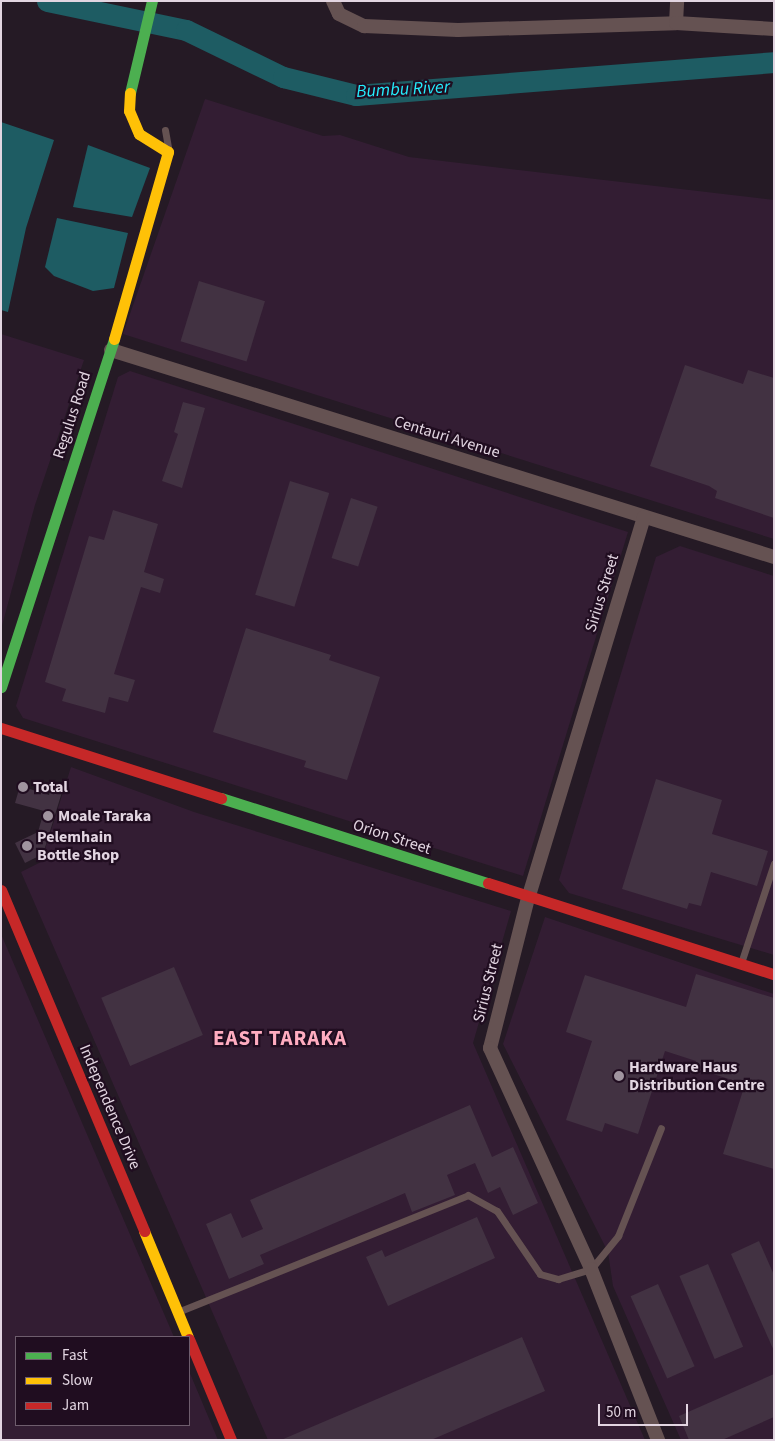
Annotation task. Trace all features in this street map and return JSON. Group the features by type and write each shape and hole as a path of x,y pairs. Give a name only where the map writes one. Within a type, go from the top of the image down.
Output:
{"street":[{"path":"152,1 131,77 129,111 139,134 168,152"},
{"path":"333,1 339,14 364,26 458,30 676,23 774,29"},
{"path":"676,23 677,1"},
{"name":"Regulus Road","path":"1,687 110,350 168,152"},
{"name":"Centauri Avenue","path":"110,350 774,557"},
{"name":"Sirius Street","path":"644,517 528,898 490,1048 591,1269 658,1440"},
{"name":"Orion Street","path":"1,728 528,898 774,974"},
{"name":"Independence Drive","path":"1,890 187,1336"},
{"name":"Independence Drive","path":"190,1343 231,1440"}],"lane":[{"path":"165,130 168,152"},
{"path":"741,964 774,863"},
{"path":"177,1312 468,1195 498,1211 540,1274 558,1279 591,1269 618,1236 661,1128"}],"shaded area":[{"path":"205,99 323,136 340,135 409,157 774,200 774,539 123,334"},
{"path":"1,334 84,360 35,505 1,629"},
{"path":"130,371 628,532 523,876 23,718 16,706 118,377"},
{"path":"680,546 774,576 774,955 569,893 559,880 656,557"},
{"path":"71,767 194,812 511,911 473,1043 645,1440 268,1440 21,872 41,862"},
{"path":"545,917 774,994 774,1440 681,1440 613,1286 608,1252 503,1044"},
{"path":"1,934 174,1336 15,1336 15,1426 190,1426 190,1373 218,1440 1,1440"}],"water":[{"path":"1,122 54,140 26,228 8,312 1,310"},
{"path":"88,145 150,168 132,217 73,207"},
{"path":"57,218 128,233 114,288 93,291 54,276 45,267"}],"building":[{"path":"199,281 265,301 247,361 181,341"},
{"path":"685,365 743,384 748,370 774,378 774,518 715,498 717,491 709,486 650,466"},
{"path":"183,402 205,408 182,488 162,481 178,434 174,432"},
{"path":"290,481 329,493 294,607 255,595"},
{"path":"351,498 378,507 358,567 332,558"},
{"path":"113,510 158,524 144,572 164,579 160,593 141,587 114,674 135,680 128,702 109,697 105,713 62,701 66,689 45,682 89,536 104,540"},
{"path":"246,628 331,655 329,660 380,677 347,780 304,767 306,761 213,732"},
{"path":"656,779 722,800 712,834 768,851 757,886 711,872 701,906 689,903 687,909 622,889"},
{"path":"20,786 49,795 51,789 62,792 43,854 25,863 15,843 38,832 44,811 15,803"},
{"path":"174,967 203,1035 130,1066 101,998"},
{"path":"696,974 774,998 774,1169 723,1154 745,1084 694,1068 696,1061 665,1051 638,1134 605,1123 602,1132 566,1120 592,1041 566,1032 585,975 686,1007"},
{"path":"470,1105 492,1157 513,1147 538,1203 513,1215 500,1187 488,1193 475,1163 447,1175 455,1195 412,1212 405,1193 260,1255 264,1264 229,1279 206,1224 231,1213 242,1238 263,1229 250,1200"},
{"path":"477,1217 495,1258 388,1306 366,1257 382,1250 385,1257"},
{"path":"759,1241 774,1275 774,1351 731,1254"},
{"path":"708,1264 743,1347 715,1359 679,1276"},
{"path":"658,1284 695,1366 667,1378 631,1296"},
{"path":"522,1337 545,1391 431,1440 281,1440"},
{"path":"774,1374 774,1417 722,1440 689,1440 679,1416"}],"waterway":[{"name":"Bumbu River","path":"47,1 186,30 283,77 356,95 774,62"}],"traffic: fast":[{"path":"130,93 152,1"},
{"path":"1,687 114,339"},
{"path":"221,798 488,883"}],"traffic: slow":[{"path":"114,339 168,152 139,134 129,111 130,93"},
{"path":"144,1231 188,1336"}],"traffic: jam":[{"path":"1,728 221,798"},
{"path":"488,883 774,974"},
{"path":"1,890 144,1231"},
{"path":"190,1341 231,1440"}],"place":[{"name":"Total","path":"23,787"},
{"name":"Moale Taraka","path":"48,816"},
{"name":"Pelemhain Bottle Shop","path":"27,846"},
{"name":"Hardware Haus Distribution Centre","path":"619,1076"}],"district":[{"name":"EAST TARAKA","path":"280,1038"}]}
